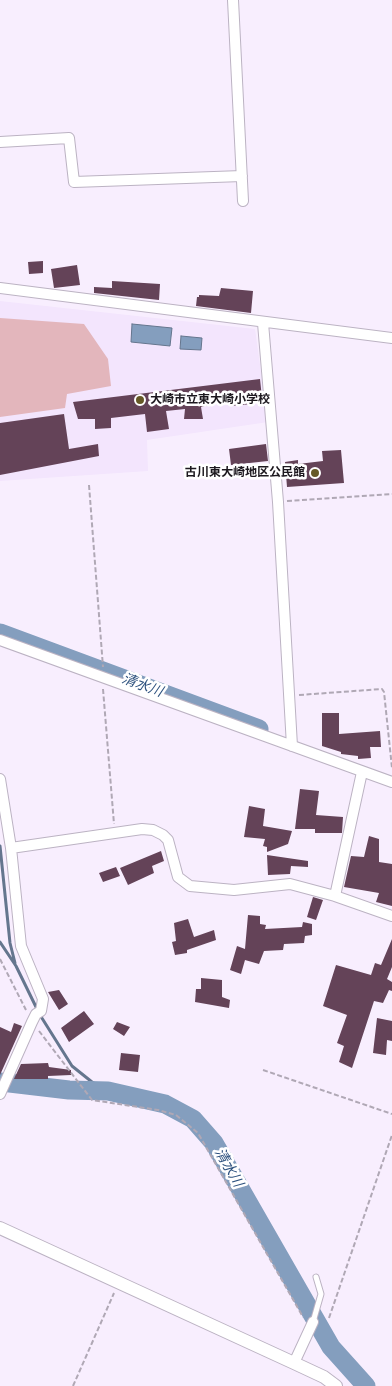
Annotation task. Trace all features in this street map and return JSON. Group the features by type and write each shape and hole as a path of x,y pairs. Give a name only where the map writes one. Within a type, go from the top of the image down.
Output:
{"street":[{"path":"233,0 243,201"},
{"path":"0,142 69,138 74,182 242,176"},
{"path":"0,288 392,338"},
{"path":"263,323 278,502 292,746"},
{"path":"0,640 102,672 292,746 392,782"},
{"path":"335,896 362,772"},
{"path":"0,779 11,848 21,946 43,999 37,1016 3,1087"},
{"path":"11,848 142,829 153,830 163,834 168,840 178,876 190,886 234,890 290,884 335,896 392,916"},
{"path":"0,1228 294,1363 322,1381 336,1386"},
{"path":"294,1363 313,1322"}],"lane":[{"path":"313,1322 321,1294 316,1277"}],"path":[{"path":"89,485 114,833"},
{"path":"278,502 392,494"},
{"path":"289,696 382,689 384,692 392,768"},
{"path":"0,959 92,1100 158,1110 176,1115 190,1124 198,1133 313,1322"},
{"path":"263,1070 392,1114"},
{"path":"329,1318 392,1135"},
{"path":"73,1386 119,1281"}],"shaded area":[{"name":"大崎市立東大崎小学校","path":"0,301 255,329 268,422 147,440 148,471 0,481"},
{"path":"0,318 84,324 108,359 111,386 67,394 65,408 0,417"}],"water":[{"path":"132,324 172,328 170,346 131,342"},
{"path":"181,336 202,338 201,350 180,349"}],"building":[{"path":"43,261 43,273 29,274 28,262"},
{"path":"77,265 80,285 54,288 51,269"},
{"path":"112,281 160,284 159,300 94,293 94,287 112,288"},
{"path":"221,288 253,291 251,313 196,306 199,295 219,296"},
{"path":"260,379 262,398 250,400 251,404 232,406 231,403 221,404 220,402 201,407 203,419 184,419 185,409 166,411 169,429 147,432 145,414 111,418 111,428 95,429 95,419 78,419 73,402"},
{"path":"64,414 69,449 98,444 99,456 0,475 0,423"},
{"path":"266,444 268,461 231,465 229,449"},
{"name":"古川東大崎地区公民館","path":"341,450 344,483 287,487 285,462 298,460 298,464 323,461 322,451"},
{"path":"322,713 339,713 339,734 380,731 381,747 370,747 371,758 358,759 358,756 341,754 341,752 322,746"},
{"path":"300,789 319,791 316,815 343,817 342,833 315,833 315,829 295,829"},
{"path":"249,806 265,809 263,826 292,831 288,844 267,852 267,847 263,846 265,839 244,837"},
{"path":"369,836 379,839 379,862 392,864 392,906 376,902 379,893 344,887 351,856 364,857"},
{"path":"161,851 164,861 152,866 154,873 128,885 120,868"},
{"path":"267,855 308,861 308,867 291,866 290,874 268,875"},
{"path":"116,867 120,876 103,882 99,873"},
{"path":"313,897 323,900 316,920 307,917"},
{"path":"248,915 260,916 260,924 266,925 265,929 302,927 303,922 312,924 312,935 305,936 304,943 284,944 283,950 264,951 259,964 245,960 241,974 230,970 237,946 245,949"},
{"path":"188,919 194,937 214,930 216,940 187,950 187,953 175,955 172,942 176,941 174,923"},
{"path":"392,939 392,967 387,979 392,982 392,991 389,990 383,1003 374,1001 352,1068 339,1062 344,1046 337,1043 347,1015 323,1006 336,965 371,975 375,963 381,965"},
{"path":"201,978 222,980 222,997 230,1000 229,1008 195,1002 196,989 201,989"},
{"path":"59,990 68,1004 59,1010 48,992"},
{"path":"84,1011 94,1024 69,1042 61,1028"},
{"path":"377,1018 392,1021 392,1041 387,1040 386,1055 373,1053"},
{"path":"117,1022 130,1027 124,1036 113,1029"},
{"path":"14,1023 22,1026 0,1075 0,1027 11,1032"},
{"path":"121,1053 140,1055 138,1072 119,1070"},
{"path":"48,1063 49,1067 71,1070 71,1075 48,1076 48,1079 14,1079 21,1064"}],"waterway":[{"name":"清水川","path":"0,633 259,729"},
{"path":"0,846 10,943 15,963"},
{"path":"0,942 16,966 37,1009"},
{"path":"40,1015 72,1066 92,1082 108,1091"},
{"name":"清水川","path":"0,1082 69,1090 108,1091 165,1104 193,1119 214,1143 331,1347 366,1386"}],"place":[{"name":"大崎市立東大崎小学校","path":"140,400"},
{"name":"古川東大崎地区公民館","path":"315,473"}]}
